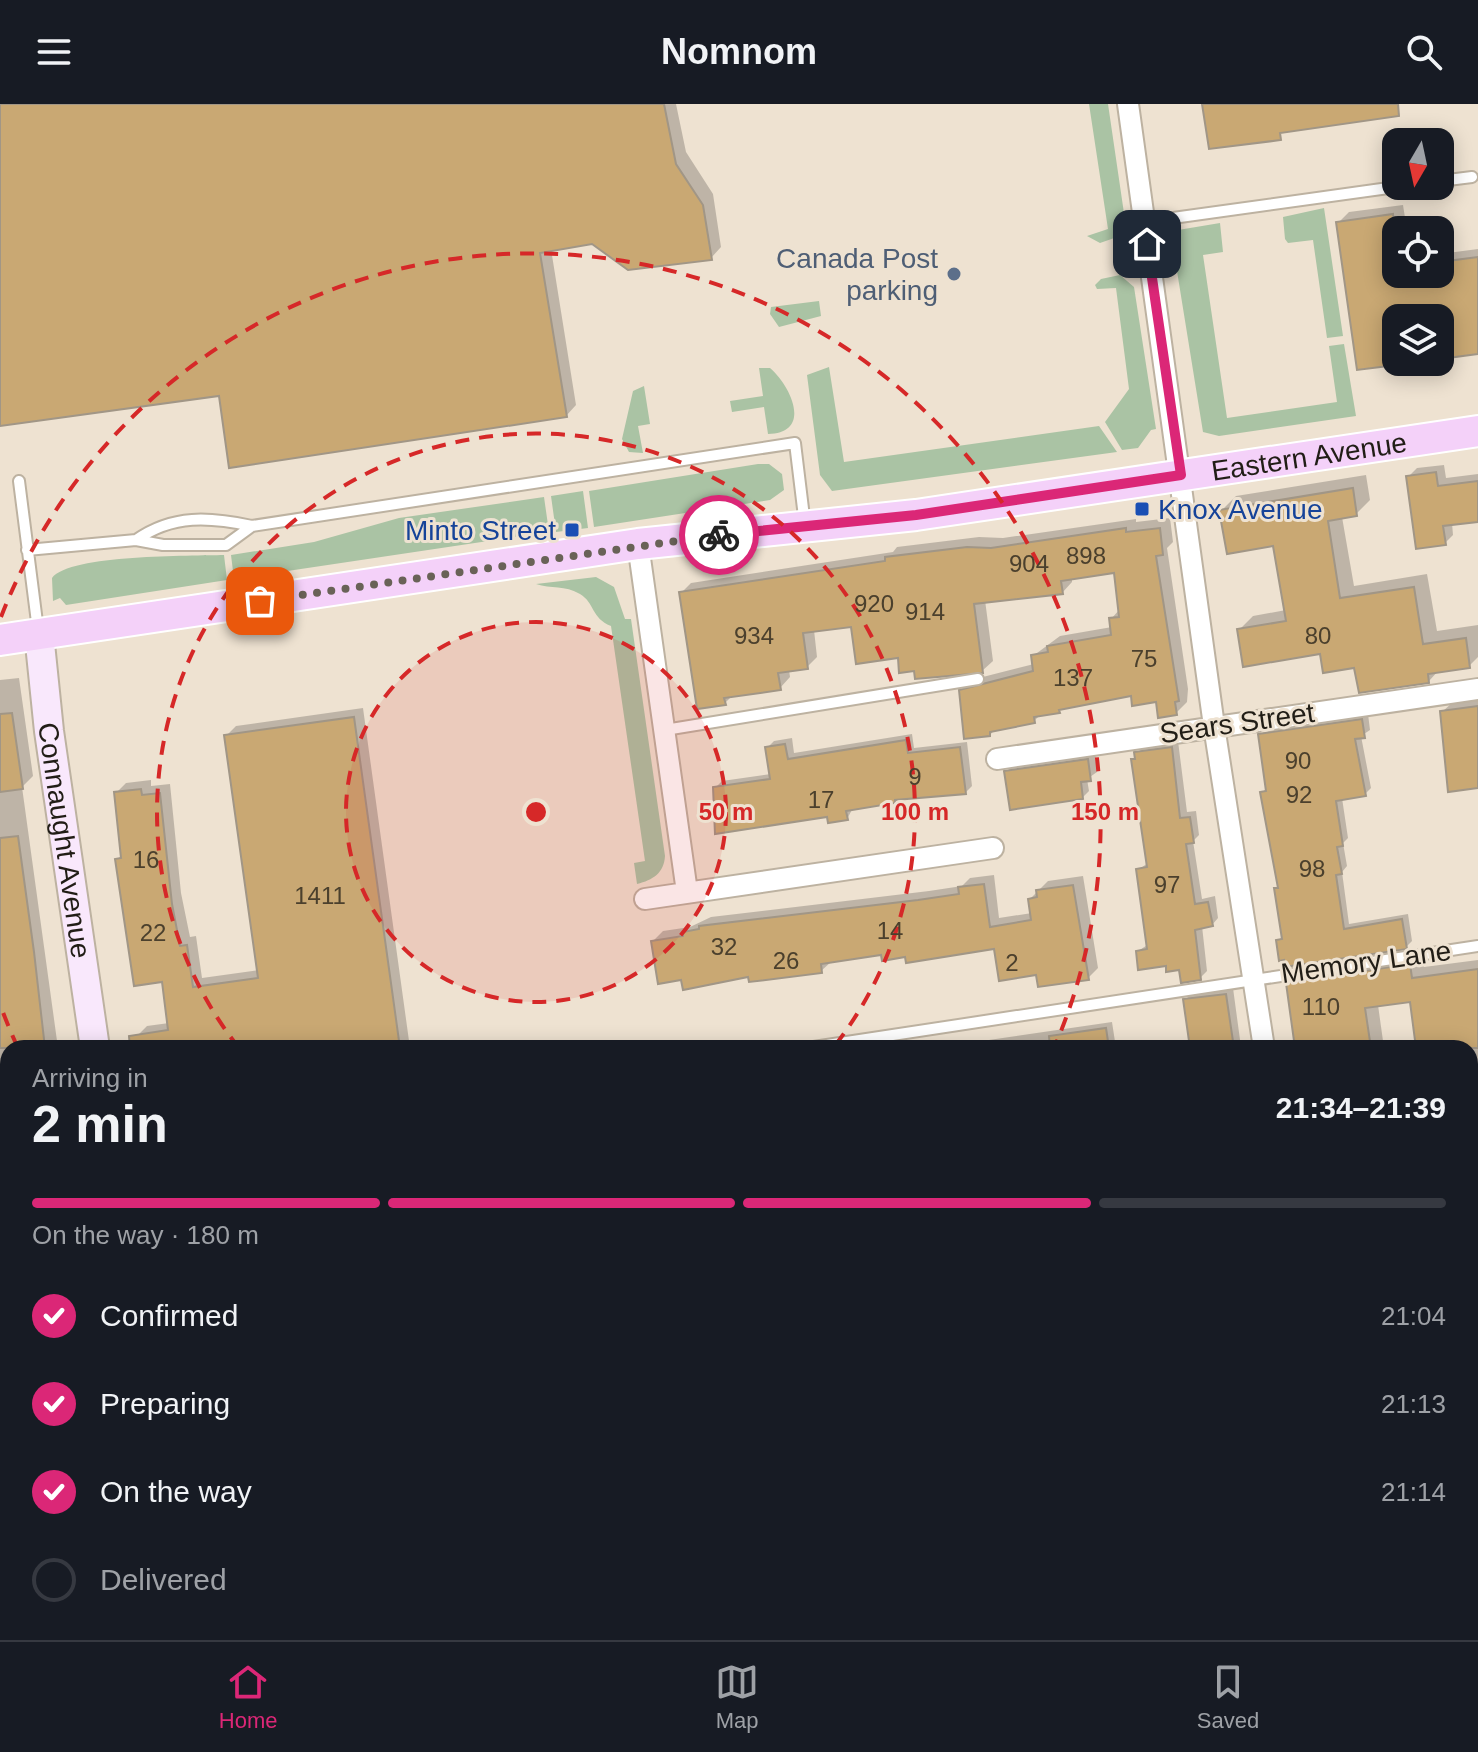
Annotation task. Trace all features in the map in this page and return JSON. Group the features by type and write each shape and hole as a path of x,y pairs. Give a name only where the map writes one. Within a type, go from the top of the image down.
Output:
{"main road":[{"name":"Eastern Avenue","path":"0,640 638,544 916,515 1478,431"}],"street":[{"path":"1128,104 1214,726 1263,1040"},
{"path":"638,544 687,892"},
{"name":"Connaught Avenue","path":"39,634 94,1040"},
{"name":"Sears Street","path":"997,759 1478,689"},
{"path":"645,899 993,848"}],"lane":[{"path":"1454,179 1472,177"},
{"path":"1144,222 1382,189"},
{"path":"136,540 160,523 221,519 252,526 795,443 805,525"},
{"path":"19,481 39,634"},
{"path":"27,550 136,540 163,545 226,545 252,526"},
{"path":"665,730 978,679"},
{"name":"Memory Lane","path":"862,1040 1034,1015 1254,977 1478,946"}],"green space":[{"path":"1089,104 1108,104 1126,227 1120,236 1100,243 1087,236 1108,229"},
{"path":"1324,208 1343,336 1327,338 1313,240 1288,243 1283,217"},
{"path":"1220,223 1223,252 1203,255 1227,418 1337,402 1329,346 1344,344 1356,416 1219,436 1203,432 1171,234"},
{"path":"1120,275 1134,287 1156,429 1151,430 1138,448 1122,450 1105,422 1129,389 1116,288 1097,289 1095,285 1101,279"},
{"path":"819,301 821,316 779,327 770,314 771,307"},
{"path":"829,367 844,462 1099,426 1117,452 832,491 820,475 807,375"},
{"path":"759,368 770,368 778,376 794,407 790,426 782,432 768,434 764,407 732,412 730,401 763,396"},
{"path":"644,386 650,424 638,426 643,453 629,452 622,439 633,391"},
{"path":"769,464 782,474 784,490 770,500 594,527 589,491"},
{"path":"583,491 588,528 580,529 579,522 563,524 564,531 556,532 551,496"},
{"path":"544,497 549,532 234,579 231,555 314,542 399,518"},
{"path":"224,555 227,580 66,605 60,598 53,601 52,578 63,570 82,564 160,556"},
{"path":"596,577 614,587 625,619 631,619 665,856 657,875 637,884 634,863 645,861 611,626 600,619 580,594 569,589 536,584"}],"building":[{"path":"0,104 664,104 676,164 703,205 712,260 628,270 592,244 540,253 567,417 229,468 219,396 0,426"},
{"path":"1202,104 1398,104 1399,116 1280,133 1281,140 1209,149"},
{"path":"1393,214 1382,216 1382,288 1454,288 1454,260 1478,257 1478,354 1454,357 1454,304 1382,304 1382,367 1357,370 1336,222"},
{"path":"1436,472 1438,486 1478,481 1478,522 1443,526 1446,545 1416,549 1406,476"},
{"path":"1353,488 1357,516 1328,521 1340,598 1414,587 1423,644 1466,638 1470,668 1428,674 1429,683 1359,693 1354,668 1323,673 1320,654 1243,667 1237,629 1286,621 1273,546 1227,554 1219,510"},
{"path":"1126,528 1126,532 1160,528 1163,555 1156,556 1179,701 1175,702 1177,715 1158,718 1156,702 1132,706 1131,696 1059,710 1060,713 1034,717 1035,723 990,732 990,736 964,739 959,690 1033,671 1031,655 1048,652 1047,646 1111,635 1109,618 1119,617 1114,573 1061,581 1063,594 974,604 983,673 915,679 914,671 899,673 898,658 856,664 851,627 803,633 808,669 778,673 781,690 724,698 726,705 697,709 679,592 885,561 885,557 967,547 991,548"},
{"path":"1478,706 1478,788 1448,792 1440,711"},
{"path":"12,713 23,789 0,792 0,714"},
{"path":"354,717 399,1040 129,1040 129,1036 168,1030 162,982 134,986 115,859 121,858 114,792 141,789 142,795 160,793 172,904 180,946 187,945 193,987 258,978 224,735"},
{"path":"1362,719 1365,738 1355,739 1366,796 1336,801 1343,846 1337,847 1342,874 1336,875 1344,929 1402,919 1407,949 1284,967 1284,960 1279,961 1276,940 1282,939 1274,888 1278,888 1260,792 1266,791 1258,734"},
{"path":"906,740 908,753 960,747 966,794 895,800 895,803 846,811 848,820 828,823 827,817 715,834 713,787 770,779 765,747 785,744 788,759"},
{"path":"1172,747 1180,818 1190,817 1194,843 1186,844 1195,904 1208,902 1213,926 1195,930 1201,980 1181,983 1179,970 1166,972 1166,966 1138,970 1136,951 1147,949 1136,869 1147,867 1131,759 1135,759 1134,752"},
{"path":"1088,759 1091,781 1081,782 1083,799 1010,810 1004,771"},
{"path":"18,836 44,1040 0,1040 0,838"},
{"path":"984,884 990,927 1031,920 1028,899 1037,897 1036,890 1073,885 1089,980 1038,987 1036,975 999,981 994,949 906,963 905,957 882,961 881,955 821,964 822,973 749,982 748,977 683,990 681,980 658,984 651,941 683,936 683,932 699,929 699,926 959,894 958,887"},
{"path":"1410,964 1412,978 1478,969 1478,1040 1415,1040 1410,1002 1365,1008 1370,1040 1294,1040 1286,983"},
{"path":"1226,994 1233,1040 1189,1040 1183,999"},
{"path":"1106,1028 1108,1040 1049,1040 1049,1036"}],"way so far":[{"path":"260,601 638,544 719,535"}],"place":[{"name":"Canada Post parking","path":"954,274"},
{"name":"Knox Avenue","path":"1142,509"},
{"name":"Minto Street","path":"572,530"}],"route":[{"path":"719,535 916,515 1181,475 1147,244"}]}
